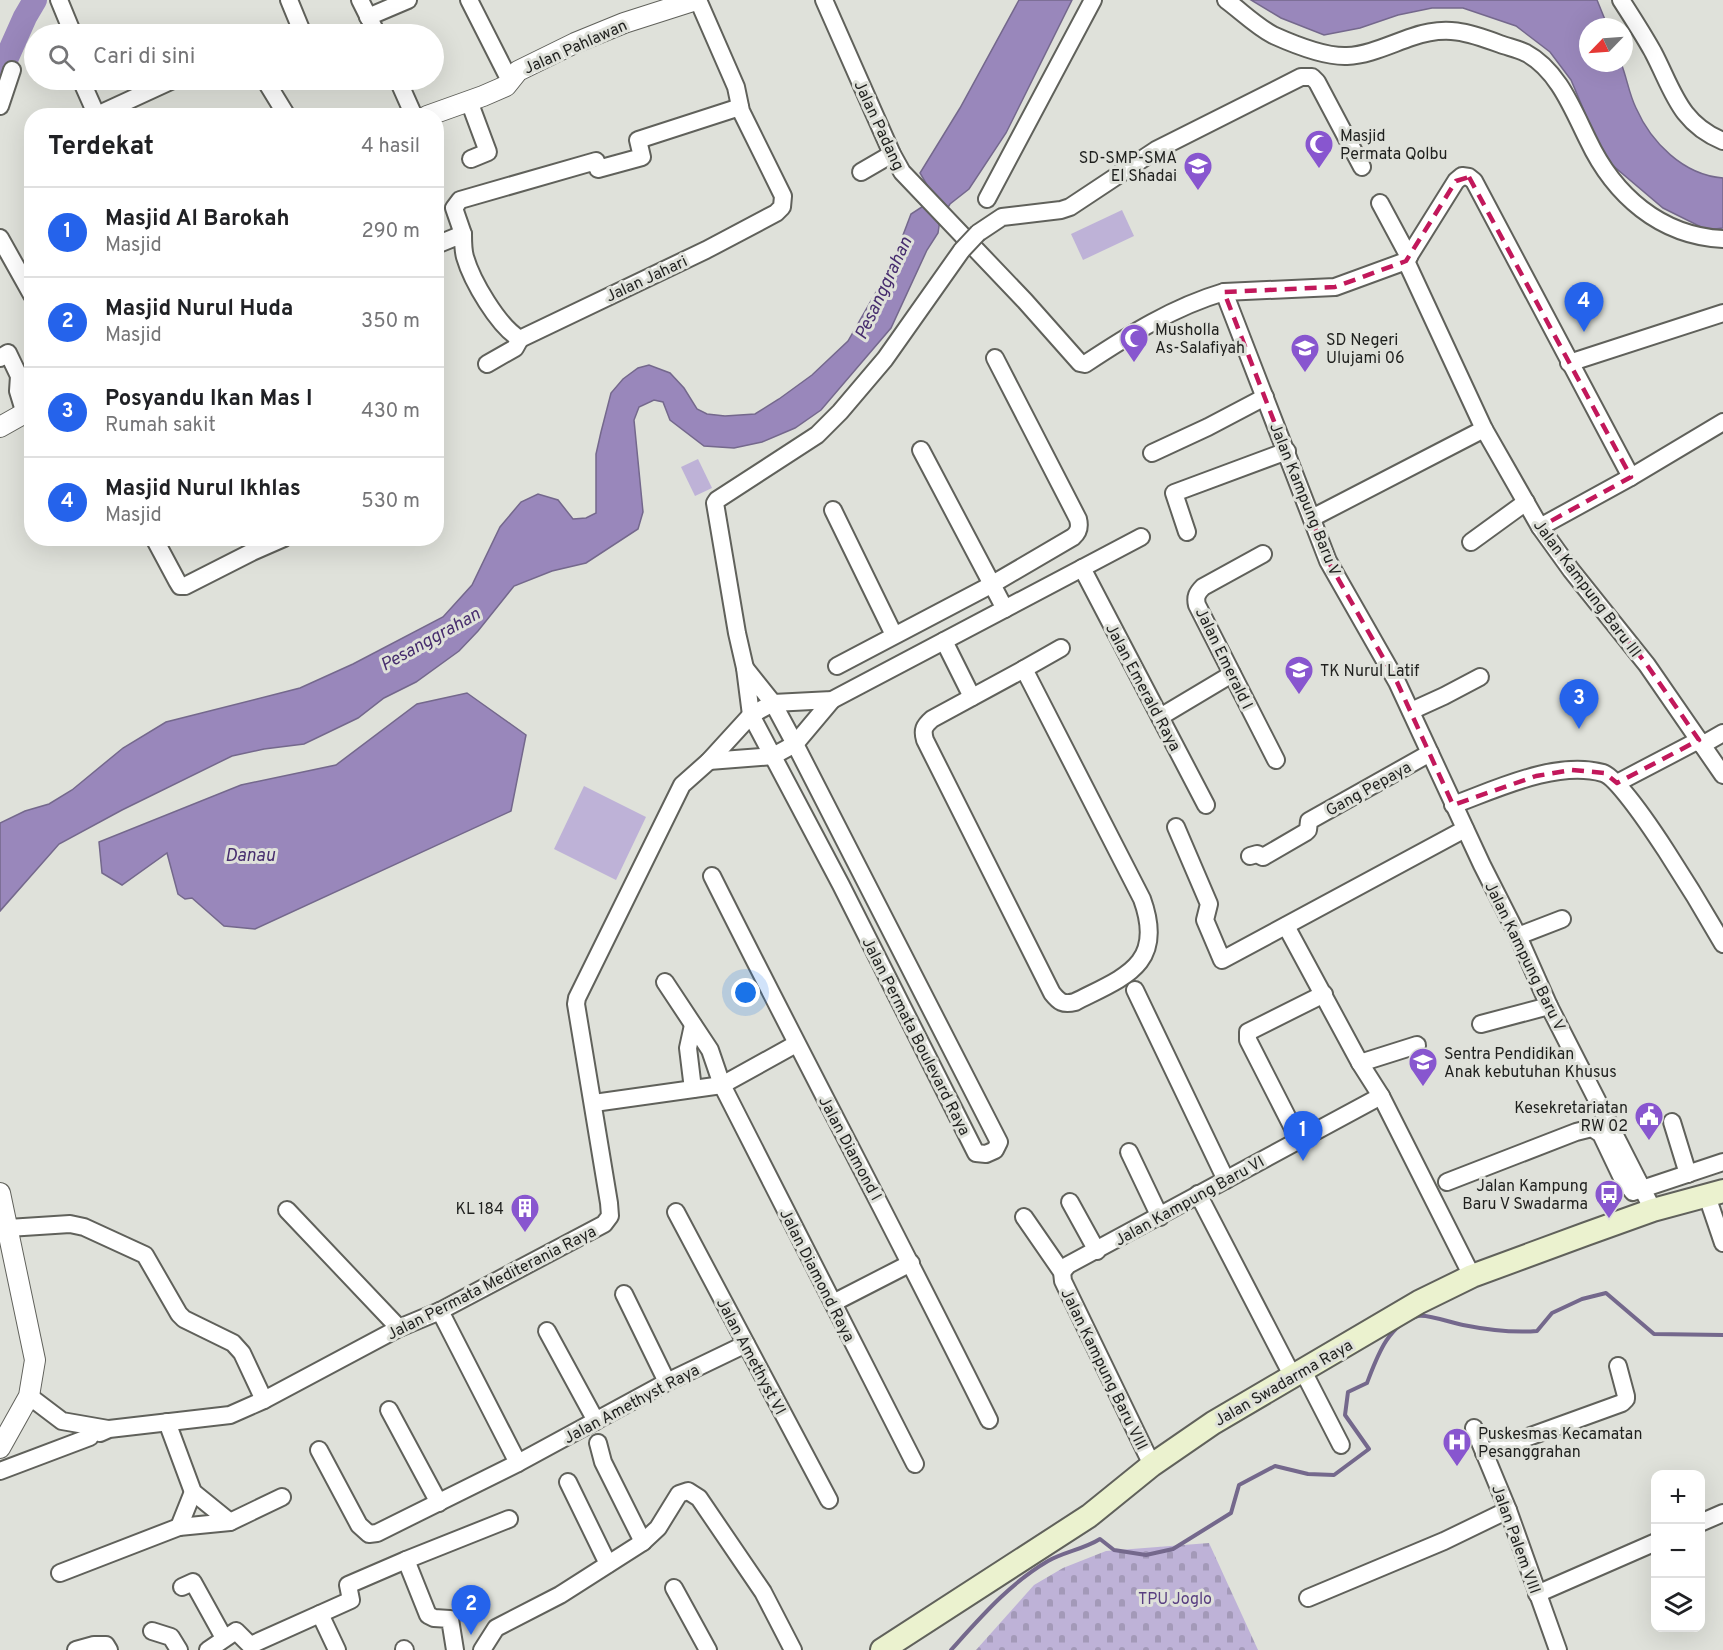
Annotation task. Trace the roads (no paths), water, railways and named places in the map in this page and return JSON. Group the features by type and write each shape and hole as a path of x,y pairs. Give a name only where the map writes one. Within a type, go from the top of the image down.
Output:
{"main road":[{"name":"Jalan Swadarma Raya","path":"882,1650 1089,1516 1152,1465 1213,1423 1419,1302 1472,1276 1653,1210 1715,1193"}],"street":[{"path":"59,0 69,24"},
{"path":"289,0 299,24"},
{"path":"360,0 372,24"},
{"path":"368,17 408,0"},
{"path":"470,0 510,81"},
{"name":"Jalan Pahlawan","path":"444,110 506,86 518,71 575,43 624,23 697,0"},
{"name":"Jalan Jahari","path":"520,339 706,250 776,213 782,207 783,196 740,107 736,87 697,0"},
{"name":"Jalan Padang","path":"824,0 892,154 910,182 961,242 1025,301 1080,363 1085,364 1150,323 1224,292"},
{"path":"987,199 1093,0"},
{"path":"1226,0 1272,34 1330,54 1347,56 1370,52 1435,31 1454,30 1474,34 1526,53 1548,71 1559,86 1575,112 1600,164 1613,183 1638,207 1674,229 1708,239 1723,240"},
{"path":"1621,0 1653,53 1680,108 1708,135 1723,141"},
{"path":"0,106 12,70"},
{"path":"961,242 1002,218 1070,207 1156,150 1301,77 1312,77 1317,82 1362,167"},
{"path":"86,90 94,108"},
{"path":"112,108 151,90"},
{"path":"271,90 282,108"},
{"path":"402,90 410,108"},
{"path":"469,101 488,152 471,159"},
{"path":"487,364 515,348 520,339 503,325 482,293 464,255 463,234 454,208 460,200 596,161 598,169 642,157 639,140 740,107"},
{"path":"861,172 892,154"},
{"path":"1224,292 1335,287 1408,259 1456,180 1462,176 1469,177 1474,181 1631,477"},
{"name":"Jalan Kampung Baru III","path":"1380,203 1408,259 1484,429 1540,527 1571,570 1647,665 1723,775"},
{"path":"444,242 463,234"},
{"path":"0,238 24,281"},
{"name":"Jalan Permata Boulevard Raya","path":"745,668 773,703 795,744 999,1142 995,1150 986,1154 976,1153 841,885 751,715 745,668 715,503 817,435 840,412 885,359 961,242"},
{"name":"Jalan Kampung Baru V","path":"1224,292 1333,571 1388,664 1549,1006 1653,1210"},
{"path":"1569,363 1723,313"},
{"path":"0,358 8,353 19,376 18,391 24,403"},
{"path":"837,666 991,585 1078,533 1080,526 1078,519 995,358"},
{"path":"1152,453 1265,397"},
{"path":"0,427 24,413"},
{"path":"1540,527 1631,477 1723,422"},
{"path":"1311,518 1484,429"},
{"path":"921,450 1005,609"},
{"path":"1187,532 1174,493 1287,451"},
{"path":"1471,542 1526,502"},
{"path":"832,510 894,635"},
{"path":"709,761 773,756 795,744 832,700 1141,537"},
{"path":"158,546 180,586 185,586 266,546"},
{"name":"Jalan Emerald I","path":"1263,554 1203,587 1196,598 1197,605 1276,760"},
{"name":"Jalan Emerald Raya","path":"1082,568 1206,806"},
{"path":"944,641 972,697"},
{"path":"1024,669 1143,899 1150,930 1148,945 1137,966 1126,976 1075,1002 1066,1004 1058,1001 1052,993 923,732 925,725 1061,648"},
{"path":"1160,717 1232,674"},
{"path":"1410,711 1442,698 1480,677"},
{"path":"773,703 832,700"},
{"name":"Jalan Permata Mediterania Raya","path":"0,1471 99,1433 230,1415 264,1401 399,1328 440,1311 599,1228 608,1220 609,1203 576,1004 577,998 682,785 709,761 751,715 773,703"},
{"path":"1617,783 1723,733"},
{"name":"Gang Pepaya","path":"1250,856 1257,854 1263,856 1306,832 1309,821 1430,753"},
{"path":"1453,805 1536,776 1572,770 1605,773 1624,791 1696,897 1723,944"},
{"path":"1176,827 1209,904 1205,920 1220,958 1227,958 1465,829"},
{"name":"Jalan Diamond I","path":"712,876 989,1420"},
{"path":"1518,936 1562,919"},
{"path":"1286,926 1360,1063 1381,1096 1472,1276"},
{"name":"Jalan Diamond Raya","path":"665,982 710,1050 722,1085 915,1464"},
{"path":"1135,990 1226,1180"},
{"path":"1299,1140 1248,1040 1248,1032 1324,994"},
{"path":"1481,1024 1549,1006"},
{"path":"693,1025 688,1048 693,1089"},
{"path":"594,1103 722,1085 796,1044"},
{"path":"1360,1063 1417,1045"},
{"name":"Jalan Kampung Baru VI","path":"1062,1272 1068,1265 1381,1096"},
{"path":"1672,1122 1688,1174"},
{"path":"1447,1182 1576,1131 1592,1128 1601,1134 1622,1178 1633,1192 1723,1162"},
{"path":"1129,1152 1160,1217"},
{"path":"0,1192 35,1360 29,1396 0,1448"},
{"path":"1715,1193 1723,1243"},
{"path":"1198,1194 1298,1374 1341,1445"},
{"path":"1070,1202 1096,1251"},
{"path":"287,1210 399,1328"},
{"name":"Jalan Amethyst VI","path":"676,1212 830,1500"},
{"name":"Jalan Kampung Baru VIII","path":"1024,1217 1062,1272 1063,1281 1152,1465"},
{"path":"8,1228 70,1224 84,1227 145,1255 179,1314 184,1319 233,1343 242,1353 264,1401"},
{"path":"833,1303 911,1263"},
{"path":"624,1294 667,1382"},
{"path":"440,1311 518,1463"},
{"path":"547,1331 596,1421"},
{"name":"Jalan Amethyst Raya","path":"319,1450 359,1525 369,1534 384,1530 439,1503 667,1382 746,1344"},
{"path":"1484,1453 1622,1403 1626,1400 1626,1396 1618,1366"},
{"name":"Jalan Permata Mediterania Raya","path":"29,1396 62,1421 99,1433"},
{"path":"389,1410 439,1503"},
{"path":"62,1421 62,1448"},
{"path":"167,1422 193,1492 230,1522"},
{"name":"Jalan Palem VIII","path":"1474,1428 1508,1510 1558,1650"},
{"path":"598,1443 603,1462 643,1542"},
{"path":"568,1482 608,1564"},
{"path":"482,1650 496,1628 560,1595 643,1542 658,1528 679,1494 688,1491 693,1492 763,1592 793,1650"},
{"path":"179,1527 193,1492"},
{"path":"60,1573 179,1527 230,1522 282,1497"},
{"path":"1308,1598 1444,1541 1508,1510"},
{"path":"1705,1521 1723,1513"},
{"path":"208,1650 238,1631 249,1644 266,1645 320,1614 352,1599 348,1585 509,1519"},
{"path":"1537,1594 1651,1544"},
{"path":"406,1560 429,1615 434,1618 450,1619 455,1650"},
{"path":"182,1587 193,1582 224,1638"},
{"path":"674,1588 708,1650"},
{"path":"320,1614 337,1650"},
{"path":"152,1631 171,1637 179,1650"},
{"path":"76,1650 97,1644 106,1645 109,1650"}],"water":[{"name":"Pesanggrahan","path":"1019,0 1072,0 1006,133 969,189 950,204 940,220 938,233 927,250 891,328 821,410 795,428 762,442 734,448 704,446 670,420 663,402 654,400 639,407 634,420 643,512 638,529 586,563 552,571 514,586 459,651 416,682 384,698 358,718 304,744 232,756 59,844 0,911 0,823 25,811 49,804 72,790 123,748 166,722 300,688 353,664 443,617 472,585 500,527 521,502 538,494 558,500 573,519 586,518 596,513 596,454 611,393 623,379 638,368 649,365 670,373 684,388 697,409 707,414 725,416 755,414 812,375 848,341 892,264 911,214 925,205 930,190 920,173 960,108"},
{"path":"1251,0 1597,0 1604,18 1579,18 1579,72 1624,72 1642,121 1670,155 1695,171 1723,178 1723,228 1707,230 1663,208 1604,158 1571,80 1550,52 1516,26 1463,8 1432,8 1398,15 1360,28 1324,35 1281,18"},
{"name":"Danau","path":"467,693 526,735 511,811 255,929 224,926 192,898 185,899 178,894 167,853 122,885 102,873 99,842 241,785 336,765 417,704"}],"waterway":[{"path":"0,73 35,0"},
{"path":"951,1650 1008,1590 1054,1558 1100,1539 1114,1550 1146,1555 1173,1549 1231,1513 1239,1485 1275,1466 1308,1474 1334,1475 1369,1449 1345,1415 1348,1392 1367,1383 1385,1343 1391,1334 1408,1320 1418,1316 1434,1317 1491,1330 1537,1331 1552,1313 1582,1299 1606,1293 1654,1334 1723,1335"}],"place":[{"name":"Masjid Permata Qolbu","path":"1319,170"},
{"name":"SD-SMP-SMA El Shadai","path":"1198,192"},
{"name":"Masjid Nurul Ikhlas","path":"1584,332"},
{"name":"Musholla As-Salafiyah","path":"1134,364"},
{"name":"SD Negeri Ulujami 06","path":"1305,374"},
{"name":"TK Nurul Latif","path":"1299,696"},
{"name":"Posyandu Ikan Mas I","path":"1579,729"},
{"name":"Sentra Pendidikan Anak kebutuhan Khusus","path":"1423,1088"},
{"name":"Kesekretariatan RW 02","path":"1649,1142"},
{"name":"Masjid Al Barokah","path":"1303,1161"},
{"name":"Jalan Kampung Baru V Swadarma","path":"1609,1220"},
{"name":"KL 184","path":"525,1234"},
{"name":"Puskesmas Kecamatan Pesanggrahan","path":"1457,1468"},
{"name":"Masjid Nurul Huda","path":"471,1635"}],"park label":[{"name":"TPU Joglo","path":"1175,1598"}]}
